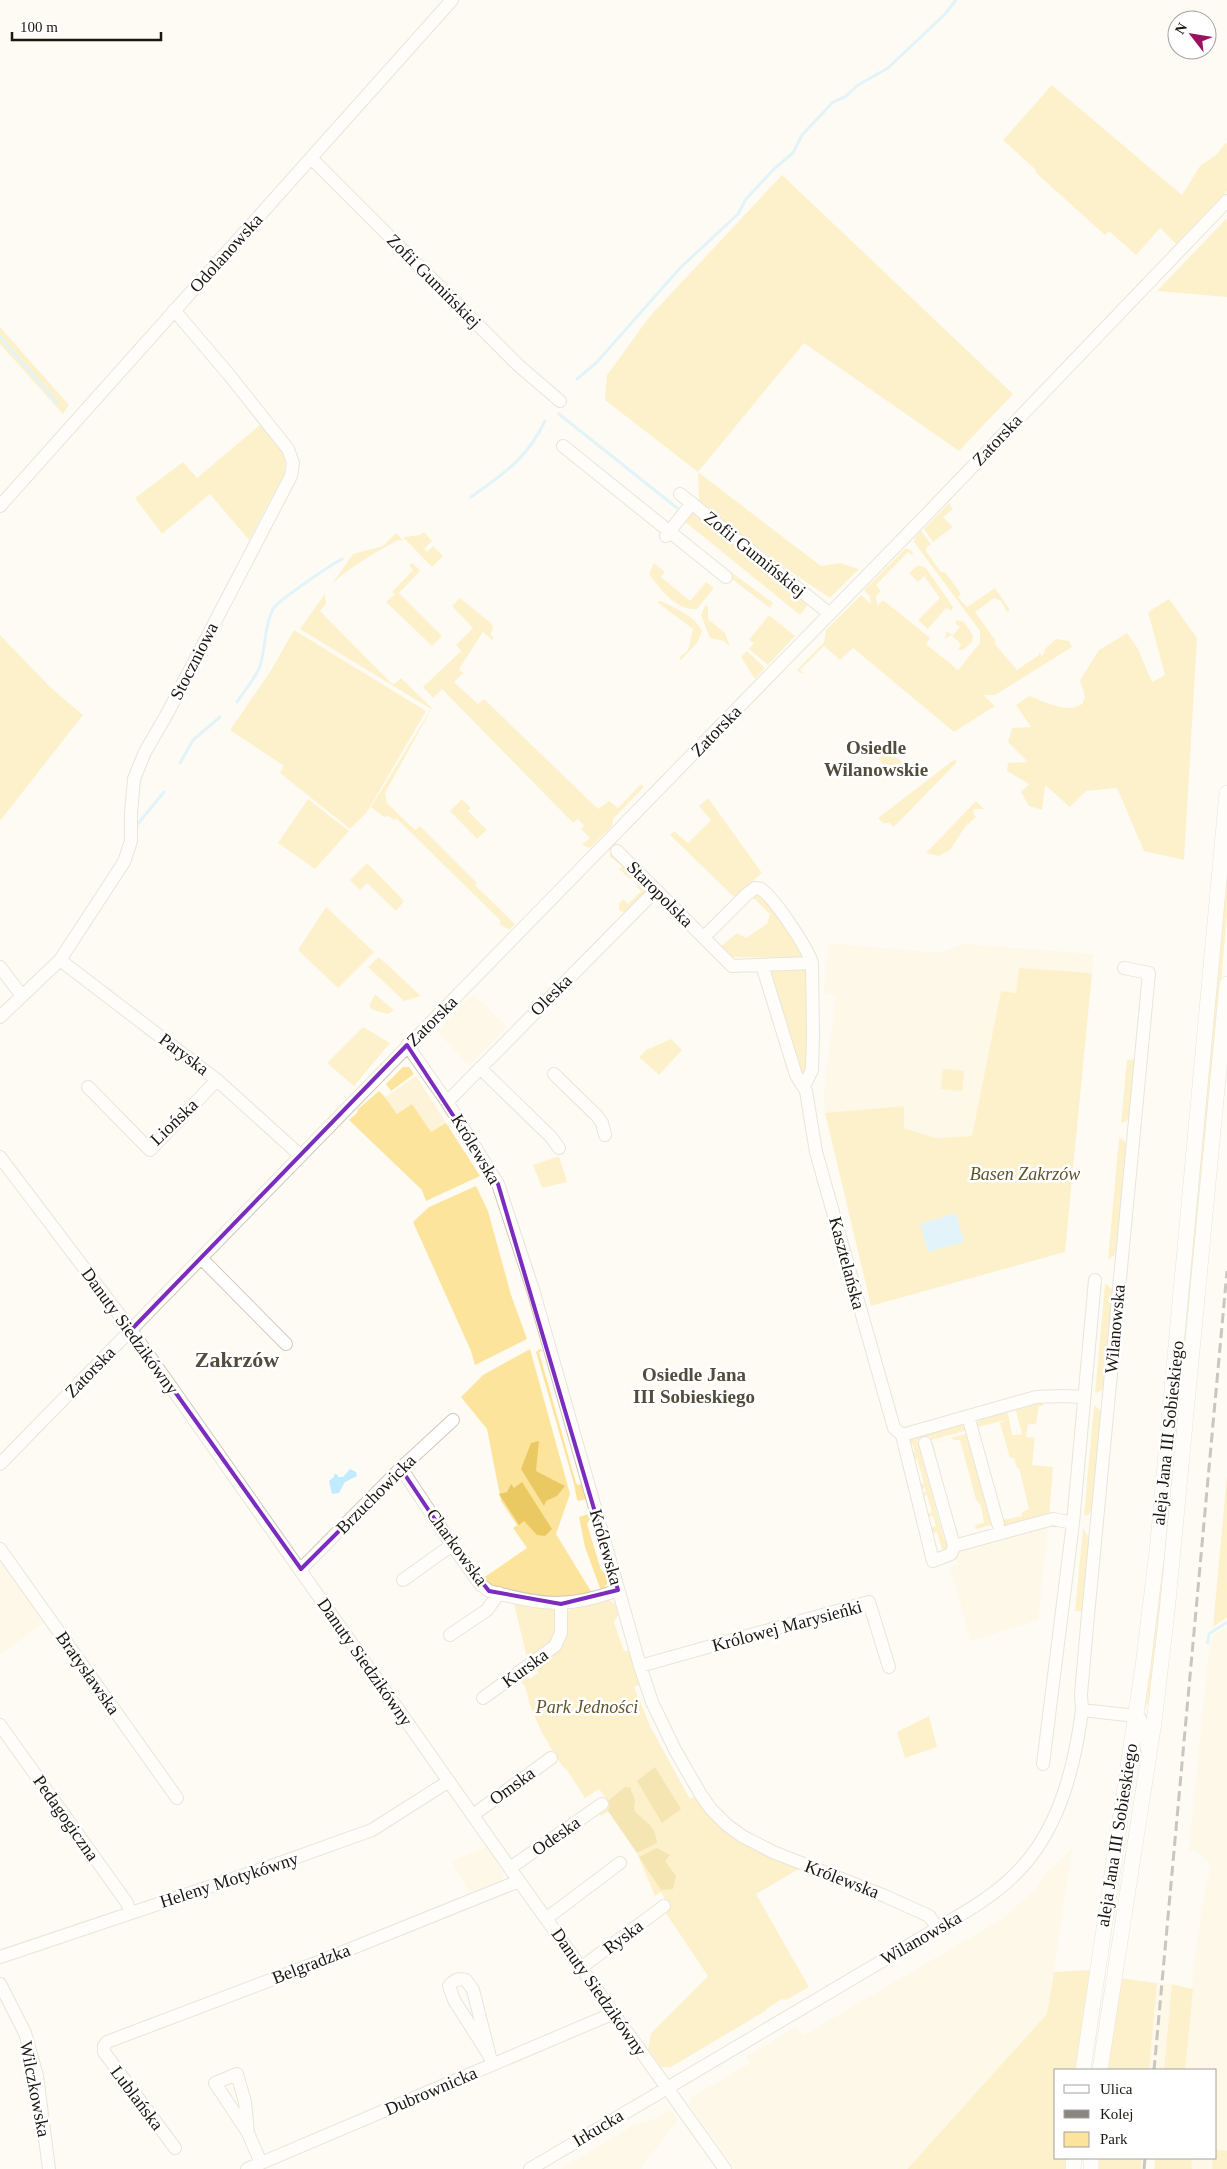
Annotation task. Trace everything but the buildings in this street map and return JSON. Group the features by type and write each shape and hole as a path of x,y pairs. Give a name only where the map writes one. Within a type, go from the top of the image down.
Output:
{"main road":[{"name":"aleja Jana III Sobieskiego","path":"1083,2069 1143,1666 1161,1511 1227,793"},
{"name":"aleja Jana III Sobieskiego","path":"1100,2069 1166,1622 1182,1477 1227,984"}],"street":[{"name":"Odolanowska","path":"0,506 452,0"},
{"name":"Zofii Gumińskiej","path":"311,158 512,359 560,400"},
{"name":"Zatorska","path":"0,1464 830,614 1227,201"},
{"name":"Stoczniowa","path":"0,1017 60,960 124,862 131,841 134,779 145,752 167,714 288,483 292,469 288,449 276,432 174,310"},
{"path":"563,446 668,534 726,577"},
{"name":"Zofii Gumińskiej","path":"680,494 830,614"},
{"path":"668,534 692,503"},
{"name":"Staropolska","path":"617,851 732,966 762,965"},
{"name":"Staropolska","path":"704,938 751,890 755,888 761,889 766,892 785,918 812,963"},
{"name":"Oleska","path":"447,1102 656,890"},
{"name":"Paryska","path":"60,960 217,1080 301,1156"},
{"path":"762,965 812,963 814,1026 812,1070 804,1086"},
{"name":"Kasztelańska","path":"762,965 796,1075 804,1086 816,1152 891,1420 894,1428 902,1436 933,1561 951,1554 954,1546"},
{"path":"0,967 22,996"},
{"name":"Wilanowska","path":"667,2087 983,1901 1009,1880 1042,1841 1062,1801 1069,1781 1082,1710 1082,1684 1149,973 1124,968"},
{"name":"Królewska","path":"407,1046 447,1102 498,1184 534,1293 640,1666 652,1702 675,1750 701,1794 711,1809 727,1825 742,1836 773,1852 885,1896 929,1916 938,1928"},
{"path":"480,1068 551,1137 559,1148"},
{"path":"554,1074 597,1116 602,1123 605,1135"},
{"name":"Liońska","path":"88,1088 150,1150 217,1080"},
{"name":"Danuty Siedzikówny","path":"0,1157 131,1330 519,1881 726,2169"},
{"path":"201,1258 286,1344"},
{"path":"1043,1764 1073,1522 1095,1280"},
{"path":"902,1436 1036,1397 1084,1397"},
{"path":"968,1416 998,1524"},
{"name":"Brzuchowicka","path":"301,1569 401,1468 453,1420"},
{"path":"925,1443 954,1546 1053,1519 1073,1522"},
{"name":"Charkowska","path":"401,1468 452,1545 480,1584 489,1591 560,1604 583,1601 618,1590"},
{"path":"403,1580 452,1545"},
{"name":"Bratysławska","path":"0,1549 177,1798"},
{"path":"450,1635 487,1610 499,1593"},
{"name":"Królowej Marysieńki","path":"640,1666 869,1602 889,1667"},
{"name":"Kurska","path":"483,1698 555,1646 561,1633 560,1604"},
{"path":"1082,1710 1140,1718 1143,1724 1148,1754"},
{"name":"Pedagogiczna","path":"0,1725 127,1903 130,1912"},
{"name":"Omska","path":"473,1815 552,1758"},
{"name":"Heleny Motykówny","path":"0,1957 284,1862 372,1830 449,1781"},
{"name":"Odeska","path":"510,1868 602,1804"},
{"path":"547,1918 620,1863"},
{"name":"Belgradzka","path":"104,2046 112,2039 318,1962 519,1881"},
{"name":"Ryska","path":"582,1967 664,1906"},
{"path":"460,1978 466,1980 473,1990 491,2060 454,2000 449,1986 454,1980 460,1978"},
{"name":"Wilczkowska","path":"0,1984 25,2033 37,2076 49,2169"},
{"name":"Dubrownicka","path":"247,2169 491,2060 614,2013"},
{"name":"Lublańska","path":"104,2046 104,2052 108,2059 175,2148"},
{"name":"Irkucka","path":"530,2169 667,2087"},
{"path":"248,2133 261,2163"}],"highlighted area":[{"path":"407,1045 498,1184 618,1590 561,1604 489,1591 452,1545 401,1469 301,1569 131,1330"}],"shaded area":[{"path":"829,943 939,953 964,944 1093,954 1092,973 1020,968 1016,993 1001,991 972,1136 935,1138 904,1128 903,1106 825,1113 824,1094 836,995 824,993"},
{"path":"473,994 507,1027 469,1066 437,1031"},
{"path":"416,1076 446,1123 431,1133 412,1104 397,1114 385,1097"},
{"path":"539,1441 536,1471 565,1486 557,1496 546,1501 544,1506 521,1469 531,1443"},
{"path":"522,1482 552,1529 545,1536 537,1535 524,1521 519,1525 499,1494 507,1492 511,1484 514,1488"},
{"path":"1048,1525 1038,1620 971,1641 950,1567 958,1565 954,1550"},
{"path":"0,1561 44,1623 0,1654"},
{"path":"1227,1626 1227,2169 1178,2169 1179,2159 1217,2159 1217,2069 1185,2069 1194,1965 1202,1908 1211,1865 1195,1850 1189,1852 1210,1642 1213,1636"},
{"path":"655,1767 681,1809 662,1823 637,1781"},
{"path":"626,1786 630,1787 635,1800 634,1810 649,1824 656,1836 657,1843 637,1853 608,1811 610,1804 608,1801"},
{"path":"487,1847 503,1873 503,1879 469,1893 452,1861"},
{"path":"657,1848 670,1855 665,1861 676,1876 673,1889 661,1890 639,1857"},
{"path":"1072,1849 1047,2014 906,2169 735,2169 689,2105 691,2098 750,2063 747,2056 795,2027 804,2035 1002,1919 1036,1889 1044,1875"},
{"path":"1157,1983 1172,1984 1164,2069 1149,2069"},
{"path":"670,2109 678,2120 640,2169 561,2169 632,2126 657,2118"}],"green space":[{"path":"1052,85 1182,195 1200,166 1216,155 1227,142 1227,191 1176,244 1160,228 1136,255 1109,231 1105,235 1035,172 1036,170 1003,140"},
{"path":"782,175 1013,394 959,451 804,343 698,472 605,400 607,375 650,316"},
{"path":"1227,218 1227,297 1157,291"},
{"path":"0,327 69,405 63,414 0,344"},
{"path":"260,425 280,447 283,452 285,466 284,474 249,540 210,494 162,534 135,498 183,462 197,478"},
{"path":"698,472 821,566 840,563 859,569 830,598 779,564 699,501"},
{"path":"949,503 953,509 943,517 953,527 933,542 924,529"},
{"path":"694,512 716,527 746,556 808,605 800,615 684,521"},
{"path":"921,531 931,544 926,548 926,551 941,572 945,572 961,594 958,597 967,607 995,588 1010,610 1007,612 1001,601 994,598 975,612 996,641 994,643 1017,670 1039,655 1039,652 1042,656 1046,648 1056,639 1069,641 1072,647 995,695 983,695 995,706 954,732 853,648 840,660 824,646 800,670 802,674 797,670 824,642 826,630 861,595 871,604 870,596 864,590 906,548 912,551 913,556 908,552 876,585 881,591 876,596 877,606 883,600 930,638 926,644 958,670 980,643 980,631 914,542 914,539"},
{"path":"424,532 432,541 424,549 427,552 433,546 443,556 432,567 403,537 420,535"},
{"path":"396,533 404,541 398,540 369,557 345,573 329,588 353,554 383,546"},
{"path":"412,563 420,570 399,593 442,636 432,646 386,602 395,594 392,592 413,570 409,565"},
{"path":"654,563 665,572 661,577 690,601 706,582 714,588 697,609 689,609 675,603 658,586 649,574"},
{"path":"918,565 926,568 953,607 952,611 946,608 928,629 918,620 940,598 924,576 918,582 909,573"},
{"path":"731,572 773,603 770,608 728,576"},
{"path":"328,589 325,596 326,604 320,611 391,683 394,684 401,678 432,708 385,793 387,803 415,830 420,826 477,883 475,885 515,924 509,930 499,924 501,921 396,818 394,820 389,816 384,817 371,807 431,709 300,629"},
{"path":"460,598 492,624 493,630 490,634 494,638 492,640 483,632 459,669 463,673 454,682 478,704 484,699 598,809 609,801 618,808 641,784 644,787 613,819 612,826 590,848 582,845 590,838 581,829 584,826 578,819 573,823 442,689 433,698 423,687 461,651 456,645 473,628 452,606"},
{"path":"1169,599 1197,638 1184,860 1144,851 1117,788 1086,791 1070,807 1045,785 1042,810 1029,806 1021,792 1029,784 1007,771 1008,763 1028,762 1008,742 1012,728 1031,727 1016,705 1029,696 1049,704 1069,708 1082,704 1085,697 1080,680 1099,650 1127,633 1138,649 1152,682 1165,675 1148,612"},
{"path":"661,601 689,617 699,625 702,631 697,643 681,660 679,658 688,650 693,629 657,602"},
{"path":"705,605 708,607 708,619 725,633 730,647 724,641 710,638 701,615"},
{"path":"769,615 795,636 768,665 749,649 754,643 749,640"},
{"path":"957,620 964,622 973,635 972,642 963,650 958,650 961,644 951,635 945,639 946,631 953,635 960,627 955,623"},
{"path":"294,630 426,711 367,812 350,829 280,773 284,766 230,730 270,672"},
{"path":"0,635 50,687 83,715 0,821"},
{"path":"747,651 765,668 755,679 741,657"},
{"path":"887,750 907,766 897,776 878,759"},
{"path":"955,759 957,762 894,827 889,823 883,823 878,818"},
{"path":"708,798 762,873 734,897 670,835 674,831 688,843 711,820 699,806"},
{"path":"308,799 349,831 315,869 278,843"},
{"path":"462,799 471,808 468,811 487,830 477,839 450,811"},
{"path":"976,801 984,809 974,809 973,812 976,817 965,827 950,850 939,856 926,853"},
{"path":"612,853 646,889 646,892 625,913 619,910 619,904 623,899 628,904 641,891 636,886 638,883 633,877 630,879 619,869 622,866 609,856"},
{"path":"1227,855 1227,916 1173,1504 1149,1702 1144,1708"},
{"path":"367,863 404,901 396,911 367,883 360,890 350,880"},
{"path":"759,891 802,949 802,958 733,957 720,947 737,933 746,938 767,924 770,914 750,895"},
{"path":"326,907 374,952 338,988 298,950"},
{"path":"379,957 421,996 404,1001 368,967"},
{"path":"803,968 807,970 808,1068 803,1074 800,1073 771,972 773,970"},
{"name":"Basen Zakrzów","path":"1019,968 1092,973 1065,1252 871,1306 825,1113 904,1106 904,1128 935,1138 972,1136 1001,991 1016,993"},
{"path":"375,994 394,1010 388,1014 373,1010 369,1006"},
{"path":"363,1027 390,1043 354,1086 327,1063"},
{"path":"671,1039 682,1050 659,1075 639,1057 646,1050"},
{"path":"1135,1059 1130,1117 1127,1121 1121,1123 1127,1060"},
{"path":"403,1067 409,1067 414,1074 391,1091 386,1084"},
{"path":"943,1069 964,1071 962,1091 941,1089"},
{"path":"379,1091 397,1114 412,1104 431,1132 446,1123 480,1176 426,1201 422,1190 349,1120 357,1113 358,1109"},
{"path":"1119,1138 1124,1140 1127,1147 1117,1253 1108,1260"},
{"path":"559,1156 567,1182 542,1188 533,1165"},
{"path":"476,1186 488,1211 511,1295 527,1339 475,1365 471,1351 413,1222 429,1207"},
{"path":"1105,1283 1112,1289 1113,1300 1103,1389 1095,1394"},
{"path":"530,1349 570,1494 556,1534 592,1593 558,1599 535,1597 497,1587 482,1579 527,1548 513,1528 517,1525 501,1501 487,1429 461,1397 483,1375"},
{"path":"540,1349 543,1351 539,1352 576,1483 578,1485 584,1483 587,1499 577,1500 536,1352"},
{"path":"1043,1400 1043,1406 1039,1406 1036,1424 1028,1424 1026,1437 1035,1438 1032,1465 1053,1467 1049,1516 1009,1528 1003,1525 1003,1520 1022,1516 1022,1512 1029,1509 1019,1468 1017,1468 1014,1458 1010,1458 1000,1423 1006,1420 974,1428 975,1423 1004,1410 1005,1414 1008,1413 1012,1435 1017,1435 1016,1428 1018,1435 1022,1434 1015,1408"},
{"path":"1094,1405 1100,1410 1101,1415 1093,1509 1088,1515 1084,1516"},
{"path":"960,1425 968,1430 928,1441 931,1436 917,1440 944,1539 949,1538 951,1546 943,1553 937,1532 930,1534 928,1529 936,1526 933,1516 925,1518 925,1515 932,1512 927,1495 920,1497 919,1494 926,1492 925,1488 918,1490 917,1486 924,1483 917,1459 910,1460 908,1454 915,1452 913,1445 906,1447 907,1440 918,1435"},
{"path":"969,1433 995,1524 976,1529 975,1525 984,1523 981,1506 976,1500 960,1440 953,1440 952,1438 933,1443 936,1455 932,1456 928,1444"},
{"path":"1227,1475 1227,1617 1213,1627"},
{"path":"592,1513 587,1524 601,1570 607,1574 609,1581 604,1588 605,1590 601,1591 585,1547 579,1517"},
{"path":"1083,1528 1089,1538 1084,1611 1075,1611"},
{"name":"Park Jedności","path":"607,1599 615,1604 618,1615 614,1622 624,1651 631,1650 641,1684 634,1687 651,1728 690,1799 697,1795 732,1836 751,1848 799,1869 756,1894 809,1987 786,2000 782,1999 767,2010 671,2067 661,2067 648,2049 651,2033 708,1976 665,1912 671,1908 661,1892 655,1896 634,1846 609,1811 601,1816 598,1812 610,1803 599,1789 585,1798 567,1770 562,1766 542,1733 530,1705 525,1686 520,1681 520,1677 525,1675 530,1679 538,1673 536,1667 552,1655 561,1645 566,1633 567,1612 569,1610"},
{"path":"513,1600 551,1608 556,1612 556,1638 528,1662"},
{"path":"929,1716 937,1747 905,1758 897,1732"},
{"path":"1091,1970 1076,2069 1054,2069 1054,2159 1068,2159 1067,2169 907,2169 1047,2014 1054,1972"},
{"path":"1119,1978 1157,1983 1149,2069 1105,2069"},
{"path":"1172,1984 1193,1989 1185,2069 1164,2069"},
{"path":"1217,2149 1227,2151 1227,2169 1212,2169 1213,2159 1217,2159"},
{"path":"1097,2159 1142,2159 1141,2169 1097,2169"},
{"path":"1155,2159 1191,2159 1192,2169 1154,2169"}],"water":[{"path":"956,1213 964,1242 928,1252 920,1224"},
{"path":"350,1469 356,1472 357,1476 345,1482 339,1493 332,1494 329,1481 334,1477 334,1474 338,1475 338,1477 343,1477"}],"waterway":[{"path":"577,379 597,362 680,268 738,214 746,199 775,168 793,153 802,135 833,102 845,97 858,85 888,68 945,14 956,0"},
{"path":"0,337 57,403"},
{"path":"559,414 677,508"},
{"path":"471,497 504,473 522,456 545,421"},
{"path":"237,702 253,680 260,666 268,622 273,609 294,591 342,559"},
{"path":"180,763 193,740 220,717"},
{"path":"136,826 164,792"},
{"path":"1207,1642 1209,1634 1227,1622"}],"railway":[{"path":"1154,2069 1227,1271"},
{"path":"1144,2169 1145,2159"}],"district":[{"name":"Osiedle Wilanowskie","path":"876,758"},
{"name":"Zakrzów","path":"237,1359"},
{"name":"Osiedle Jana III Sobieskiego","path":"694,1385"}]}
